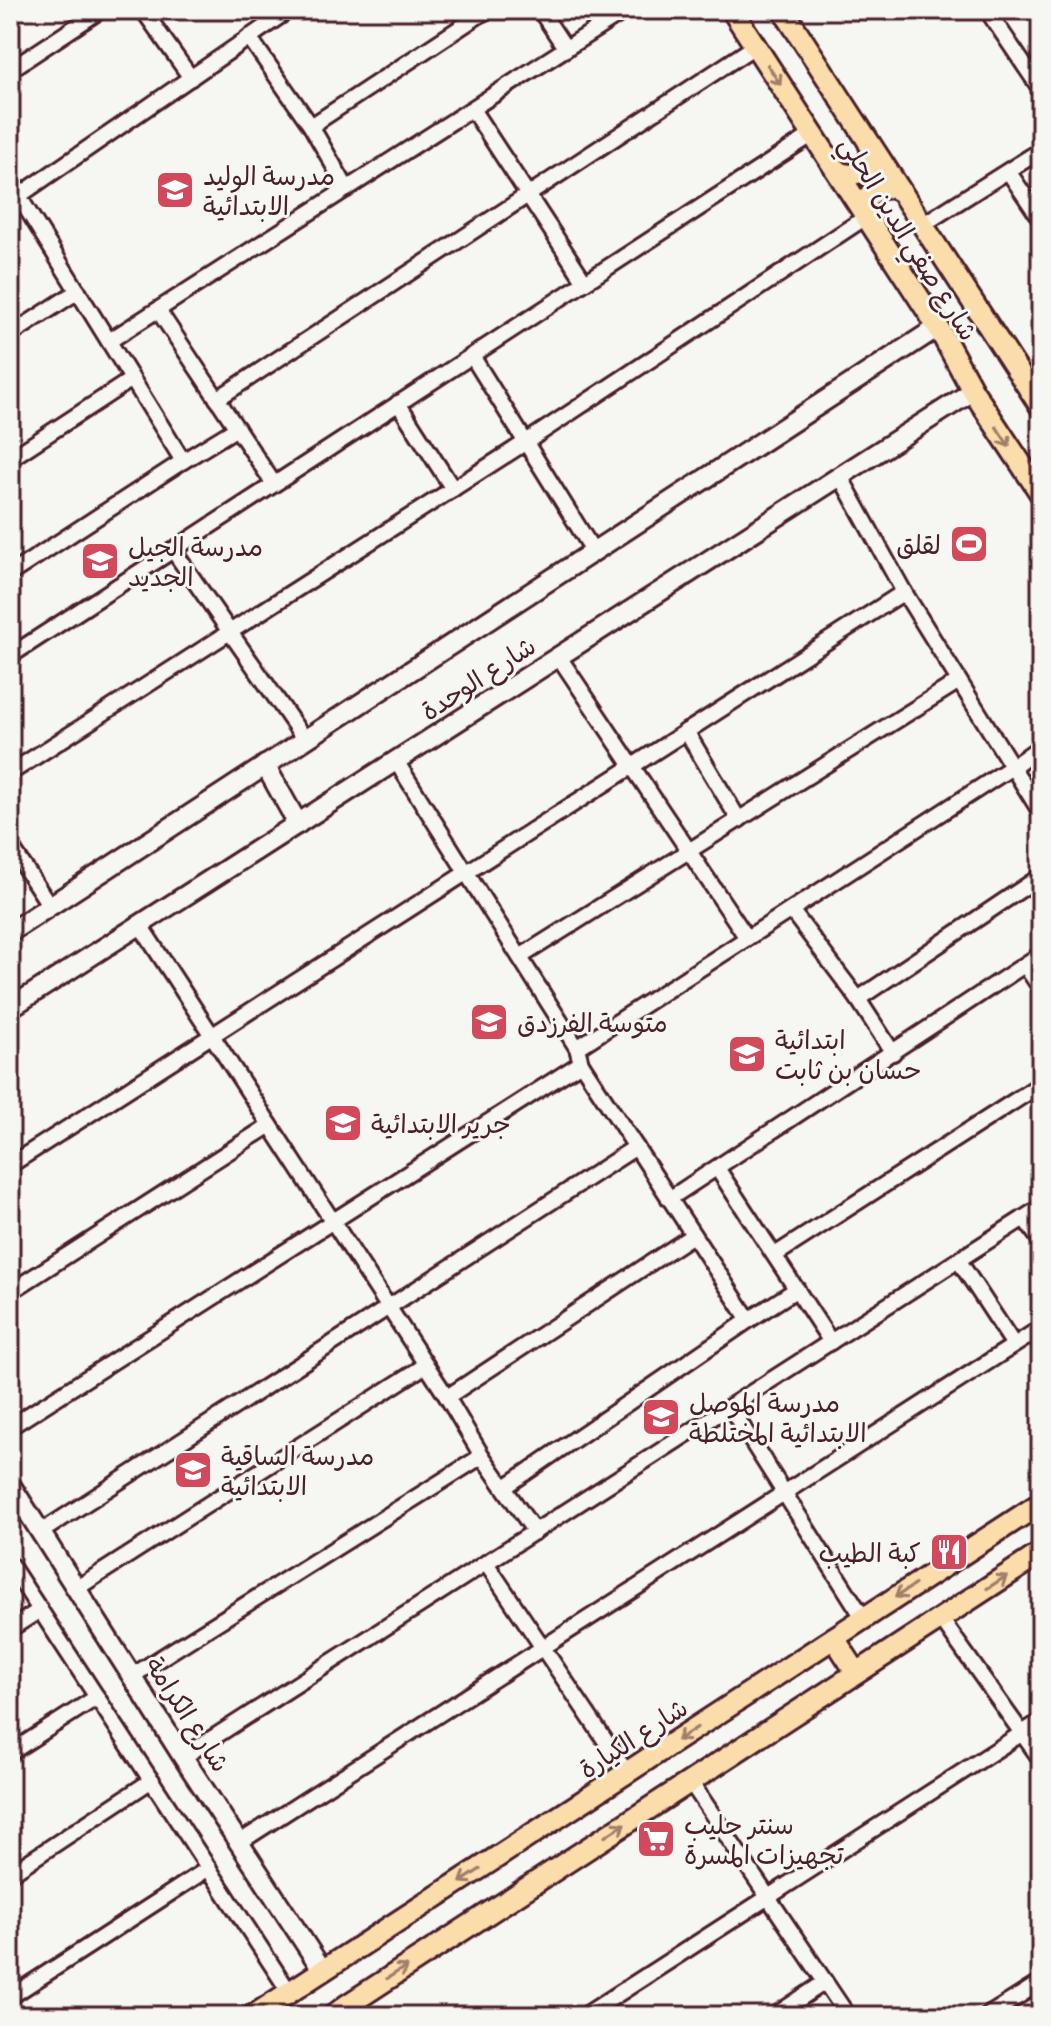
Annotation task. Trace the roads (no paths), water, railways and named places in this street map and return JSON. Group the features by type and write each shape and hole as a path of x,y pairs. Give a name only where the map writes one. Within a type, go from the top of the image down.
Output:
{"main road":[{"name":"شارع صفي الدين الحلي","path":"732,10 938,327 973,391 1041,494"},
{"name":"شارع صفي الدين الحلي","path":"783,10 1041,407"},
{"path":"838,172 853,175 867,166 872,151 869,143"},
{"path":"866,217 865,201 875,189 891,187 898,190"},
{"name":"شارع الكيارة","path":"253,2016 1041,1503"},
{"path":"343,2013 690,1781 1041,1553"},
{"path":"834,1638 856,1672"}],"street":[{"path":"10,70 101,10"},
{"path":"143,10 191,78"},
{"path":"14,199 289,10"},
{"path":"311,126 487,10"},
{"path":"540,10 566,49"},
{"path":"109,341 626,10"},
{"path":"987,10 1041,90"},
{"path":"249,37 311,126 347,189"},
{"path":"217,399 755,46"},
{"path":"472,109 585,282"},
{"path":"10,656 813,134"},
{"path":"922,225 1041,150"},
{"path":"1008,171 1041,220"},
{"path":"10,182 14,199 78,291 183,461"},
{"path":"10,773 526,442 866,217"},
{"path":"10,335 78,291"},
{"path":"158,310 274,484"},
{"name":"شارع الوحدة","path":"10,932 938,327"},
{"path":"472,356 594,552"},
{"path":"10,459 132,379"},
{"name":"شارع الوحدة","path":"10,1008 973,391"},
{"path":"398,403 453,489"},
{"path":"10,574 237,428"},
{"path":"840,476 904,592 1041,813"},
{"path":"173,550 305,740"},
{"path":"10,1165 904,592"},
{"path":"559,657 747,938"},
{"path":"520,957 959,681"},
{"path":"686,731 739,820"},
{"path":"577,1048 1041,746"},
{"path":"396,761 577,1048 581,1063 749,1320"},
{"path":"265,765 298,824"},
{"path":"10,845 50,906"},
{"path":"858,999 1041,876"},
{"path":"791,910 858,999 893,1053"},
{"path":"140,925 447,1397 482,1456 535,1532"},
{"path":"669,1199 1041,954"},
{"path":"1025,965 1041,989"},
{"path":"10,1427 581,1063"},
{"path":"775,1255 1041,1084"},
{"path":"10,1292 270,1125"},
{"path":"41,1532 636,1147"},
{"path":"717,1168 831,1342"},
{"path":"183,1757 1041,1207"},
{"path":"1024,1218 1041,1242"},
{"path":"447,1397 693,1235"},
{"path":"959,1261 1014,1345"},
{"path":"505,1487 797,1289"},
{"path":"240,1842 1041,1328"},
{"path":"77,1588 426,1365"},
{"path":"730,1407 864,1619"},
{"path":"132,1676 482,1456"},
{"name":"شارع الكرامة","path":"10,1484 323,1971"},
{"path":"486,1563 627,1773"},
{"path":"10,1564 290,1993"},
{"path":"10,1629 40,1610"},
{"path":"941,1619 1041,1760"},
{"path":"10,1753 97,1697"},
{"path":"584,2016 1041,1721"},
{"path":"10,1874 152,1780"},
{"path":"690,1781 848,2016"},
{"path":"10,1997 209,1868"},
{"path":"774,2016 825,1982"},
{"path":"987,2016 1041,1982"}],"place":[{"name":"مدرسة الوليد الابتدائية","path":"175,190"},
{"name":"لقلق","path":"969,544"},
{"name":"مدرسة الجيل الجديد","path":"100,561"},
{"name":"متوسة الفرزدق","path":"489,1022"},
{"name":"ابتدائية حسان بن ثابت","path":"747,1054"},
{"name":"جرير الابتدائية","path":"343,1123"},
{"name":"مدرسة الموصل الابتدائية المختلطة","path":"661,1417"},
{"name":"مدرسة الساقية الابتدائية","path":"193,1470"},
{"name":"كبة الطيب","path":"949,1552"},
{"name":"سنتر حليب تجهيزات المسرة","path":"656,1839"}]}
